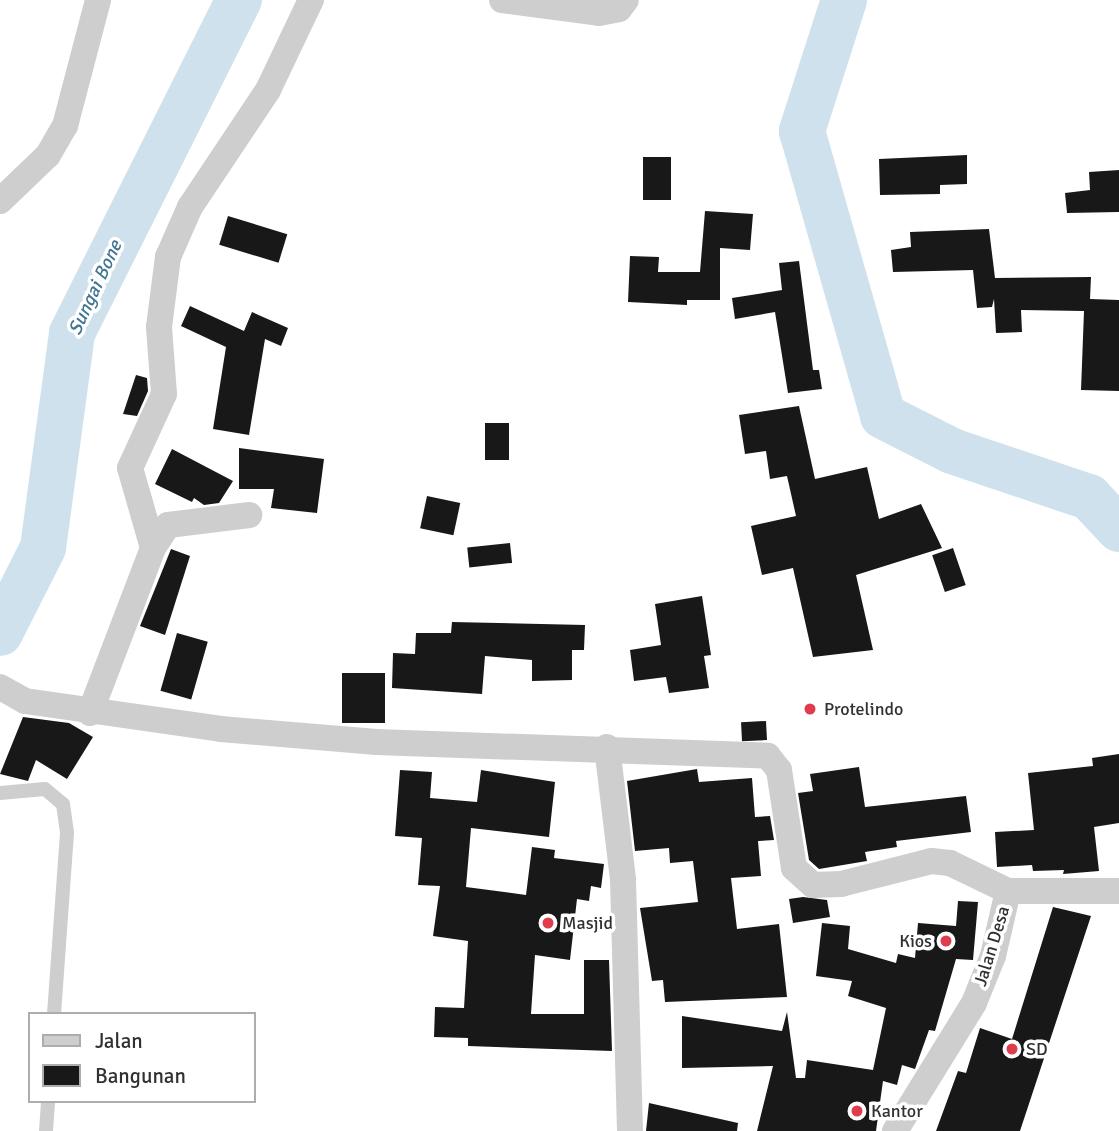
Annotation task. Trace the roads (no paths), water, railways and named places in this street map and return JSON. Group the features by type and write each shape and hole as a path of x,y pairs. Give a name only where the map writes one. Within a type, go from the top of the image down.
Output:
{"street":[{"path":"0,201 48,155 65,126 98,0"},
{"path":"153,548 148,520 130,468 164,394 159,327 168,257 190,207 268,90 311,0"},
{"path":"502,0 599,13 619,9 626,0"},
{"path":"90,713 153,548 168,525 248,515"},
{"path":"0,687 25,701 90,713 376,742 607,747 768,756 782,785 794,868 813,885 841,884 931,861 950,863 1008,891"},
{"path":"607,747 624,880 630,1131"},
{"name":"Jalan Desa","path":"895,1131 974,1003 993,956 1008,891 1119,891"}],"lane":[{"path":"0,793 45,789 64,804 67,833 54,1012"},
{"path":"46,1131 48,1103"}],"waterway":[{"name":"Sungai Bone","path":"0,633 43,548 72,333 239,0"},
{"path":"844,0 802,131 883,416 952,451 1089,497 1119,529"}],"place":[{"name":"Protelindo","path":"810,709"},
{"name":"Masjid","path":"548,923"},
{"name":"Kios","path":"946,941"},
{"name":"SD","path":"1012,1049"},
{"name":"Kantor","path":"857,1111"}]}
